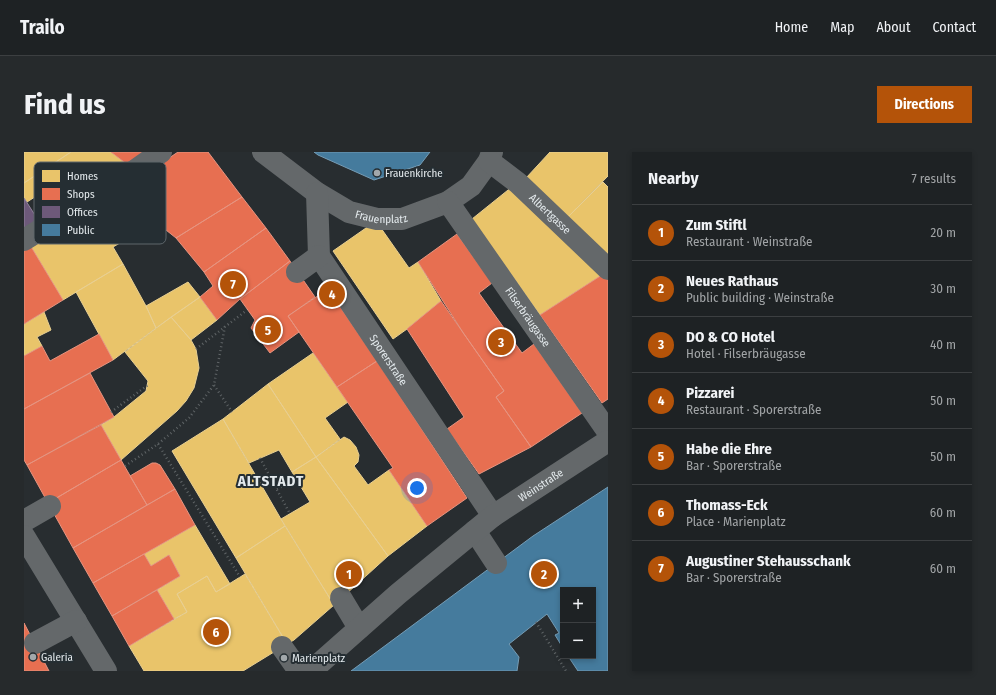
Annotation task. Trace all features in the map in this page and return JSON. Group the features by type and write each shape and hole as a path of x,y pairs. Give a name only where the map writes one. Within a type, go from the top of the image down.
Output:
{"street":[{"path":"147,162 161,152"},
{"name":"Frauenplatz","path":"263,152 317,193 349,212 377,219 402,220 448,202 471,186 491,156"},
{"name":"Albertgasse","path":"491,156 608,270"},
{"path":"297,272 319,256 317,193"},
{"name":"Filserbräugasse","path":"448,202 608,432"},
{"path":"24,240 34,234"},
{"name":"Sporerstraße","path":"319,256 493,516"},
{"name":"Weinstraße","path":"311,671 398,594 493,516 608,441"},
{"path":"24,521 50,506"},
{"path":"475,531 496,563"},
{"path":"24,536 106,671"},
{"path":"341,598 359,628"},
{"path":"35,643 76,621"},
{"path":"282,647 299,671"}],"path":[{"path":"196,349 247,310"},
{"path":"124,466 158,444 189,418 214,384 225,326"},
{"path":"214,384 232,412"},
{"path":"111,412 148,385"},
{"path":"158,444 240,577"},
{"path":"260,458 290,514"},
{"path":"277,489 296,479"},
{"path":"536,622 566,671"}],"building: Homes":[{"path":"24,152 71,152 56,162 34,162 34,176 24,183"},
{"path":"71,152 111,152 124,162 56,162"},
{"path":"550,152 608,152 608,176 565,220 526,178"},
{"path":"34,176 34,198 27,202 24,198 24,183"},
{"path":"603,182 608,187 608,261 565,220"},
{"path":"513,186 605,273 540,315 472,219"},
{"path":"376,221 409,268 418,262 441,301 393,339 333,251"},
{"path":"34,243 34,244 118,244 113,247 123,264 63,300 30,245"},
{"path":"123,264 156,328 113,360 76,292"},
{"path":"188,282 200,297 156,328 146,306"},
{"path":"200,297 217,320 191,340 171,317"},
{"path":"44,312 51,330 37,337 42,346 24,356 24,324"},
{"path":"171,317 191,340 196,349 199,368 194,388 186,401 177,411 121,460 101,425 114,417 146,391 148,381 125,352"},
{"path":"313,353 348,402 325,418 340,439 316,457 268,384"},
{"path":"268,384 316,457 292,472 279,450 249,463 223,419"},
{"path":"223,419 285,526 236,558 172,451"},
{"path":"344,437 350,440 356,447 359,455 358,462 354,466 368,485 389,470 427,526 388,556 316,457"},
{"path":"316,457 388,556 334,605 281,519 310,502 292,472"},
{"path":"195,525 230,584 216,592 207,576 177,594 187,612 174,619 157,590 180,576 169,555 151,566 144,554"},
{"path":"285,526 334,605 294,640 287,644 236,558"},
{"path":"245,574 287,644 243,671 144,671 129,646 187,612 177,594 207,576 216,592"}],"building: Shops":[{"path":"111,152 146,152 132,162 124,162"},
{"path":"178,152 208,152 242,197 176,238 166,230 166,162 163,162"},
{"path":"242,197 266,228 204,272 176,238"},
{"path":"266,228 290,261 240,299 217,320 200,297 213,286 204,272"},
{"path":"457,234 492,283 479,293 522,353 534,344 582,413 531,447 496,397 504,391 464,334 418,262"},
{"path":"30,245 63,300 24,324 24,248"},
{"path":"290,261 315,297 288,316 299,332 270,353 251,328 255,320 240,299"},
{"path":"605,273 608,276 608,399 602,403 540,315"},
{"path":"328,289 377,361 337,387 288,316"},
{"path":"441,301 504,391 496,397 531,447 479,474 447,429 464,417 407,329"},
{"path":"99,334 113,360 24,409 24,356 42,346 50,361"},
{"path":"377,361 467,498 427,526 389,470 393,468 337,387"},
{"path":"90,373 114,417 27,465 24,460 24,409"},
{"path":"101,425 121,460 48,503 27,465"},
{"path":"121,460 147,505 73,548 48,503"},
{"path":"152,463 160,465 175,489 147,505 130,476"},
{"path":"175,489 195,525 93,583 73,548"},
{"path":"144,554 151,566 169,555 180,576 112,616 93,583"},
{"path":"157,590 174,619 129,646 112,616"},
{"name":"Galeria","path":"24,623 49,671 24,671"}],"building: Offices":[{"path":"24,198 34,214 34,227 24,233"}],"building: Public":[{"name":"Frauenkirche","path":"314,152 430,152 420,165 374,180"},
{"path":"608,487 608,671 578,671 570,659 596,659 596,587 560,587 560,643 555,635 559,633 547,614 509,644 519,657 517,671 351,671 533,536"}],"place":[{"name":"Frauenkirche","path":"377,173"},
{"name":"Augustiner Stehausschank","path":"233,284"},
{"name":"Pizzarei","path":"332,294"},
{"name":"Habe die Ehre","path":"268,330"},
{"name":"DO & CO Hotel","path":"501,342"},
{"name":"Zum Stiftl","path":"349,574"},
{"name":"Neues Rathaus","path":"544,574"},
{"name":"Thomass-Eck","path":"216,632"},
{"name":"Galeria","path":"33,657"},
{"name":"Marienplatz","path":"284,658"}],"district":[{"name":"ALTSTADT","path":"271,481"}]}
